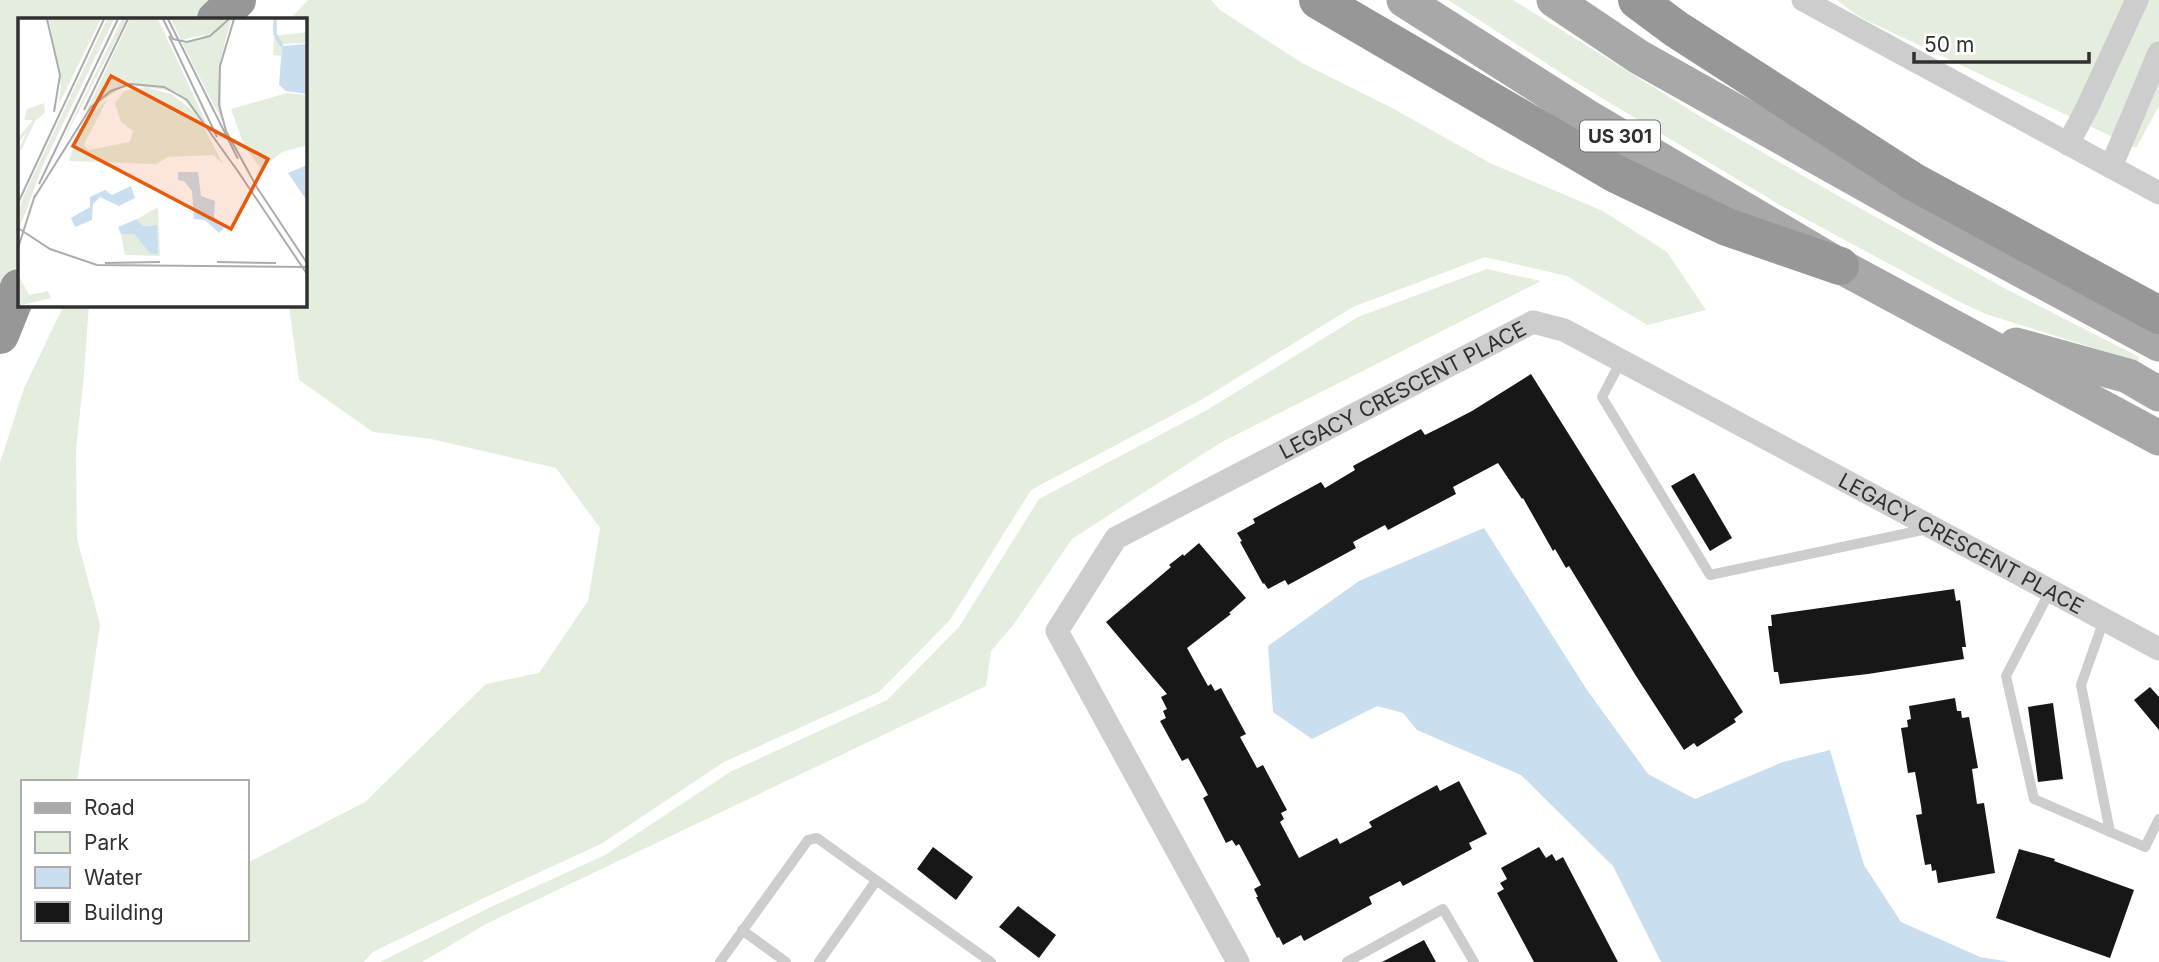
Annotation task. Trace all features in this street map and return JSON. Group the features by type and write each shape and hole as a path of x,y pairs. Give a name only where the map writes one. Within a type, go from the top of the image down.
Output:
{"highway":[{"path":"217,18 237,0"},
{"path":"1318,0 1616,174 1727,227 1840,266"},
{"path":"1637,0 1676,29 1914,182 2159,315"},
{"path":"0,335 18,290"}],"main road":[{"name":"US 301","path":"1404,0 1586,116 1840,266 2159,438"},
{"path":"1554,0 1639,57 1947,230 2159,344"},
{"path":"1958,330 2128,376 2159,394"}],"street":[{"path":"1803,0 2159,193"},
{"path":"2068,144 2088,108 2137,0"},
{"path":"2111,167 2159,53"},
{"name":"LEGACY CRESCENT PLACE","path":"1238,962 1057,631 1116,538 1533,322 1564,330 2159,649"}],"lane":[{"path":"1621,361 1602,397 1710,575 1933,528"},
{"path":"2050,591 2006,677 2034,799 2145,848 2159,819"},
{"path":"2104,620 2081,685 2110,832"},
{"path":"720,962 808,840 817,838 990,962"},
{"path":"819,962 876,881"},
{"path":"1347,962 1443,909 1474,962"},
{"path":"742,930 786,962"}],"green space":[{"path":"0,0 220,0 199,18 18,18 18,263 0,304"},
{"path":"308,0 1211,0 1220,10 1302,63 1394,109 1490,163 1603,211 1667,252 1706,310 1647,325 1567,276 1485,257 1353,307 1201,400 1031,490 950,620 879,692 724,762 601,844 373,952 364,962 0,962 0,463 24,388 64,306 89,306 76,450 77,539 100,624 77,780 21,780 21,941 248,941 248,862 365,802 486,684 539,673 588,601 600,528 556,468 431,439 373,432 299,380 289,306 306,306 306,18 291,18"},
{"path":"1448,0 1513,0 1703,118 2010,291 2139,357 2138,362 1986,314 1958,301 1780,205 1572,80"},
{"path":"1837,0 2159,0 2159,106 2136,148 1870,22"},
{"path":"1487,269 1541,281 1220,443 1072,539 1014,624 991,651 986,686 488,923 422,962 380,962 605,855 730,772 887,700 959,627 1039,499 1207,410 1358,317"}],"water":[{"path":"1484,528 1587,690 1648,774 1695,799 1783,762 1830,750 1864,865 1901,922 1980,957 2009,962 1661,962 1613,866 1521,775 1417,730 1403,713 1377,706 1312,739 1273,712 1268,646 1359,581"}],"building":[{"path":"1531,374 1743,712 1734,719 1736,722 1697,747 1694,743 1684,750 1569,566 1566,568 1555,549 1553,551 1523,498 1498,463 1453,487 1456,494 1388,530 1385,525 1353,542 1356,548 1288,585 1285,580 1268,589 1240,542 1242,541 1237,533 1255,523 1253,519 1321,482 1325,488 1355,470 1353,466 1421,429 1425,435 1443,426"},
{"path":"1694,473 1732,538 1710,551 1671,486"},
{"path":"1199,543 1246,598 1229,613 1231,614 1187,648 1208,686 1211,684 1215,691 1221,688 1246,734 1240,737 1257,768 1263,765 1287,810 1281,813 1284,819 1280,822 1299,858 1337,838 1340,844 1372,827 1369,822 1437,785 1440,791 1459,781 1487,834 1469,843 1472,849 1403,886 1400,881 1369,897 1372,904 1304,941 1301,935 1283,945 1279,937 1277,938 1256,897 1254,889 1261,885 1239,844 1236,846 1232,840 1226,843 1203,798 1208,795 1188,758 1182,761 1160,721 1166,718 1163,711 1167,709 1161,697 1167,694 1106,622 1171,567 1169,565"},
{"path":"1954,589 1956,601 1960,600 1966,647 1962,647 1964,659 1780,684 1778,672 1774,672 1768,626 1772,626 1771,615"},
{"path":"2150,687 2159,697 2159,730 2134,700"},
{"path":"1955,698 1957,711 1961,711 1962,718 1969,717 1978,768 1972,769 1977,804 1984,803 1995,873 1938,883 1936,870 1932,871 1931,864 1925,865 1916,815 1922,814 1921,806 1915,772 1908,773 1901,728 1908,727 1907,720 1911,719 1909,706"},
{"path":"2053,703 2063,779 2038,782 2028,707"},
{"path":"933,847 973,877 956,900 917,869"},
{"path":"1539,847 1546,858 1552,854 1556,861 1563,857 1618,962 1534,962 1497,893 1504,889 1500,883 1507,879 1501,868"},
{"path":"2019,849 2055,859 2054,861 2134,890 2110,958 1996,918"},
{"path":"1018,906 1056,935 1039,958 999,927"},
{"path":"1424,940 1436,962 1382,962"}]}
